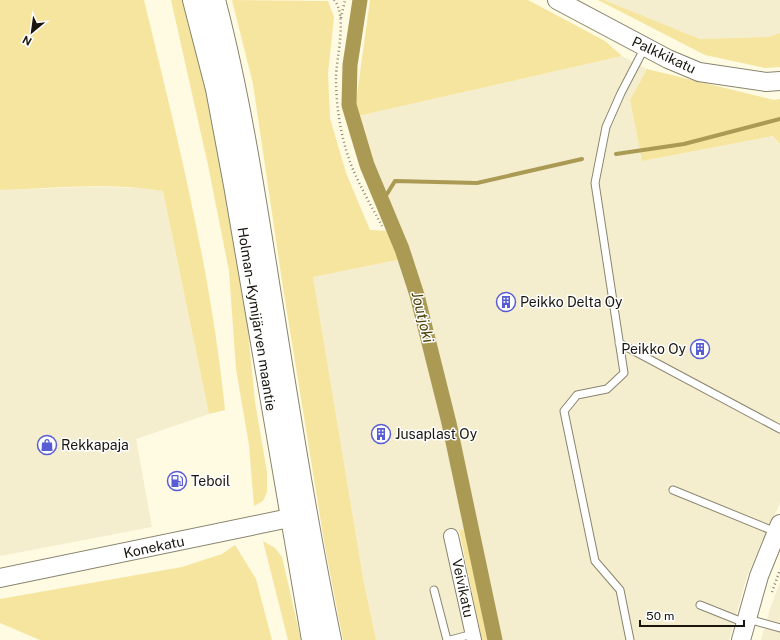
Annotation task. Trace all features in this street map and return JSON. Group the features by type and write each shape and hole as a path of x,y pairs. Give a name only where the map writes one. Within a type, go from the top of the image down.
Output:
{"highway":[{"name":"Holman–Kymijärven maantie","path":"194,0 217,89 299,515 330,640"},
{"name":"Holman–Kymijärven maantie","path":"214,0 224,40 249,164 299,515 313,640"}],"street":[{"name":"Palkkikatu","path":"557,0 668,59 699,72 766,82 780,81"},
{"name":"Konekatu","path":"0,578 208,536 299,515"},
{"path":"741,640 745,621 779,528"},
{"name":"Veivikatu","path":"451,536 473,637"}],"lane":[{"path":"630,640 620,590 595,561 564,411 577,395 607,389 624,373 595,183 606,127 621,93 645,47"},
{"path":"619,343 780,429"},
{"path":"673,490 779,528"},
{"path":"434,590 447,640"},
{"path":"700,605 745,621 780,628"},
{"path":"450,640 473,637"}],"path":[{"path":"334,0 337,3 341,20"},
{"path":"344,0 336,78 338,120 354,173 382,226"}],"shaded area":[{"path":"0,0 144,0 192,204 211,306 225,410 209,414 163,191 143,188 102,186 0,190"},
{"path":"171,0 185,0 210,97 245,300 255,402 267,472 267,492 263,501 254,506 249,445 236,369 229,271 208,165"},
{"path":"232,0 328,1 334,17 328,73 330,118 346,173 370,230 390,231 402,259 313,277 363,578 376,640 343,640 325,547 282,281 253,84"},
{"path":"370,0 528,0 605,41 622,56 358,116 356,102"},
{"path":"598,0 604,0 700,39 768,37 780,33 780,67 765,68 705,55"},
{"path":"604,0 780,0 780,33 768,37 700,39"},
{"path":"622,56 647,69 630,100 642,161 773,136 780,144 780,503 747,576 729,640 498,640 422,289 410,253 371,163 358,116"},
{"path":"647,69 774,100 780,99 780,144 773,136 642,161 630,100"},
{"path":"88,187 143,188 163,191 209,414 136,439 152,527 0,556 0,190"},
{"path":"402,259 414,295 445,422 466,529 444,534 468,640 376,640 363,578 313,277"},
{"path":"466,529 491,640 482,640 459,530"},
{"path":"263,541 275,548 282,557 301,640 288,640"},
{"path":"235,545 256,579 272,640 40,640 0,623 0,599 182,567 222,554"},
{"path":"780,582 780,640 761,640 771,606"}],"waterway":[{"name":"Joutjoki","path":"360,0 350,65 349,105 367,165 402,249 417,295 449,423 495,640"},
{"path":"616,154 684,144 780,119"},
{"path":"382,202 395,181 477,183 582,159"}],"place":[{"name":"Peikko Delta Oy","path":"506,302"},
{"name":"Peikko Oy","path":"700,349"},
{"name":"Jusaplast Oy","path":"381,434"},
{"name":"Rekkapaja","path":"47,445"},
{"name":"Teboil","path":"177,481"}]}
